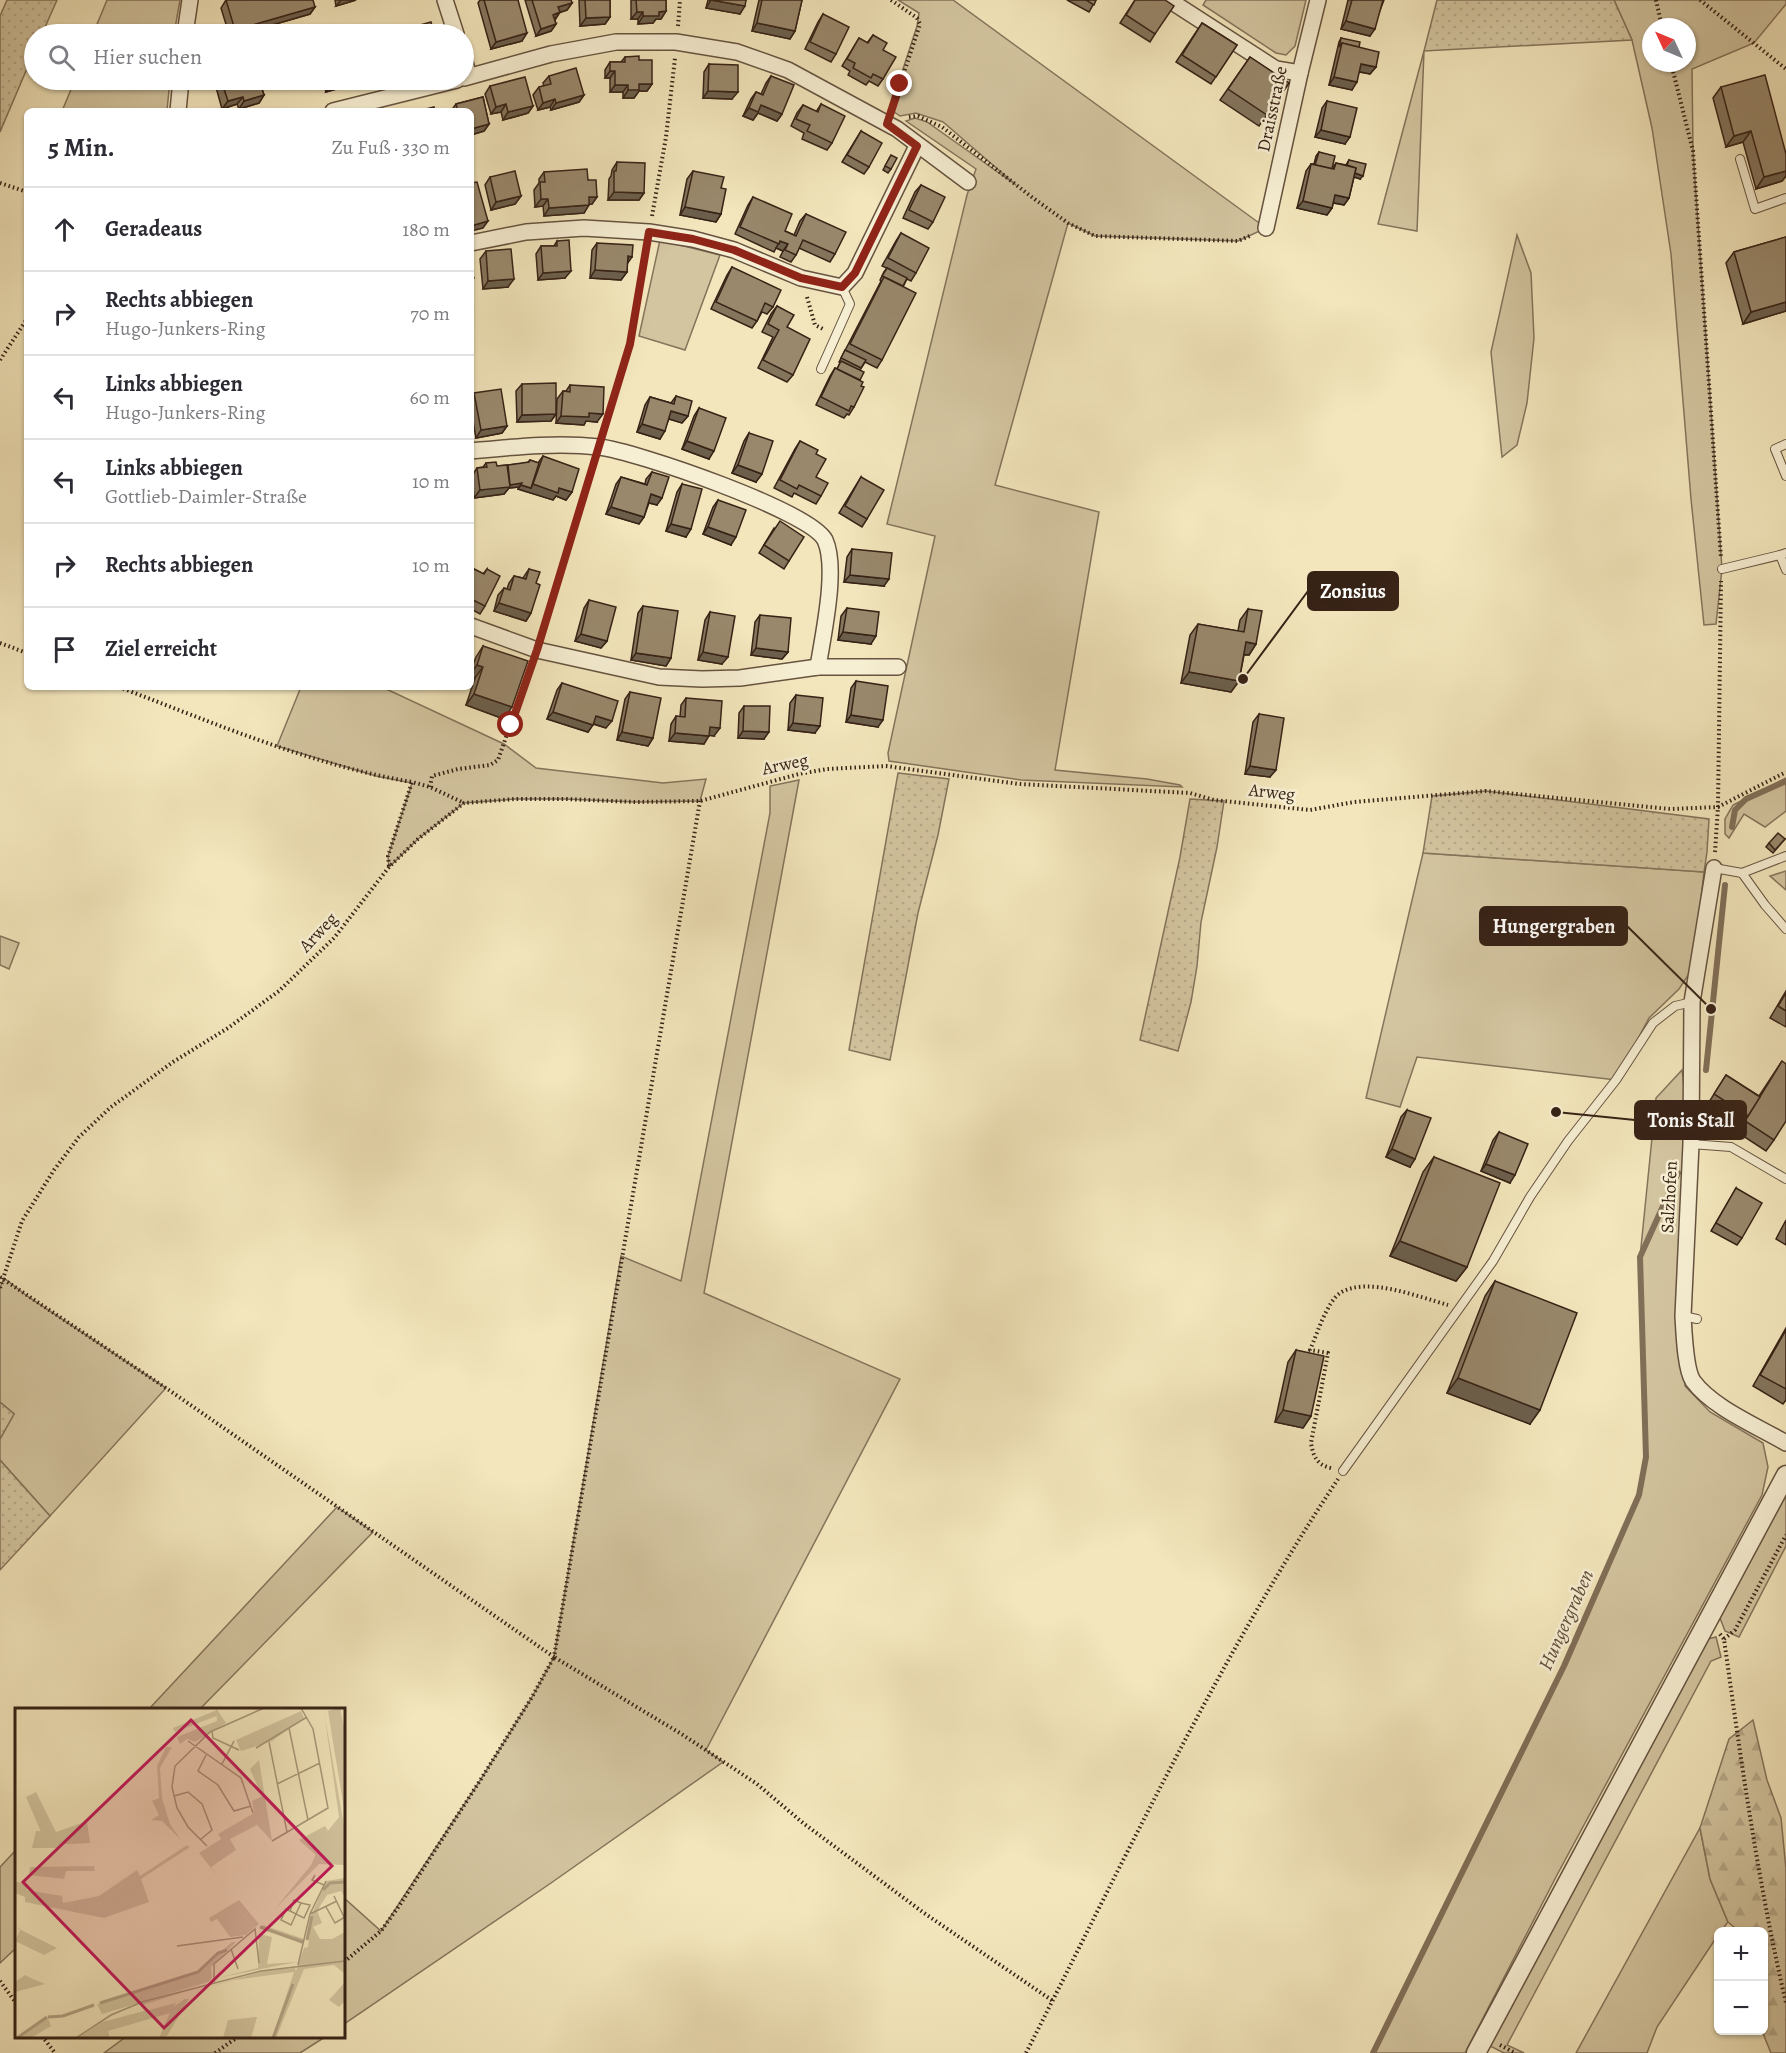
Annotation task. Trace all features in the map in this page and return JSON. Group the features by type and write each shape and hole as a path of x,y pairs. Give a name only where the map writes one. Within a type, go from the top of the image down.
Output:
{"street":[{"path":"186,24 190,0"},
{"path":"445,0 453,24"},
{"path":"1169,0 1276,69 1300,73"},
{"name":"Draisstraße","path":"1266,228 1318,0"},
{"path":"474,75 551,54 616,42 676,42 737,52 788,70 892,127 968,182"},
{"path":"178,108 180,90"},
{"path":"345,108 416,90"},
{"path":"474,242 526,232 584,228 649,232 693,239 734,250 801,278 842,287 855,273 917,146"},
{"path":"474,451 539,445 600,447 710,479 790,513 824,538 830,556 829,590 818,666"},
{"path":"474,627 537,650 659,677 740,678 818,666 898,667"},
{"name":"Salzhofen","path":"1714,868 1692,1002 1690,1318 1684,1342 1692,1379 1715,1402 1786,1443"},
{"path":"1476,2053 1786,1475"}],"lane":[{"path":"1740,159 1755,209 1786,198"},
{"path":"820,369 850,304 842,287"},
{"path":"1786,444 1775,449 1786,476"},
{"path":"1722,569 1783,554 1786,570"},
{"path":"1714,868 1742,873 1786,856"},
{"path":"1742,873 1786,929"},
{"path":"1343,1472 1493,1262 1530,1197 1568,1141 1616,1080 1653,1023 1675,1006 1692,1002"},
{"path":"1691,1144 1731,1147 1786,1179"}],"path":[{"path":"430,787 432,776 459,769 490,765 498,759 537,650 630,344 666,137 680,0"},
{"path":"891,0 917,18 920,24 892,127"},
{"path":"1656,0 1660,18"},
{"path":"1700,0 1786,69"},
{"path":"1673,72 1693,152 1722,569 1718,807 1714,868"},
{"path":"892,127 905,118 918,116 942,127 1068,223 1095,236 1238,241 1266,228"},
{"path":"0,183 24,191"},
{"path":"801,278 815,325 836,337"},
{"path":"0,360 24,324"},
{"path":"0,643 24,652"},
{"path":"127,690 277,746 376,776 430,787 464,802"},
{"name":"Arweg","path":"0,1288 22,1221 54,1170 79,1137 111,1107 173,1062 228,1028 279,991 334,938 389,867 418,839 464,802 515,799 700,801 799,774 827,769 886,766 1019,784 1190,793 1214,800 1310,810 1354,802 1486,791 1670,809 1718,807 1786,772"},
{"path":"389,867 388,856 412,783"},
{"path":"345,1961 381,1931 399,1906 481,1779 554,1657 700,801"},
{"path":"2,1278 554,1657 683,1735 757,1784 803,1823 924,1913 1053,2001"},
{"path":"1026,2053 1212,1687 1294,1546 1343,1472 1323,1467 1313,1456 1311,1443 1328,1353 1310,1350 1330,1305 1340,1294 1357,1287 1380,1287 1460,1308"},
{"path":"1786,1535 1735,1630 1724,1640 1743,1779 1768,1924 1786,2003"},
{"path":"0,1982 15,2002"},
{"path":"43,2038 55,2053"},
{"path":"215,2053 238,2038"},
{"path":"1504,2047 1515,2053"}],"green space":[{"path":"7,0 57,0 46,24 24,24 24,76 0,132 0,16"},
{"path":"107,0 180,0 176,24 97,24"},
{"path":"898,0 953,0 1266,228 1238,241 1095,236 1068,223 995,485 1099,512 1055,770 1147,779 1182,787 1021,780 889,761 888,753 935,536 887,524 967,195 976,169 906,121 915,118 927,122 1016,185 943,122 916,113 900,116 890,109 917,26 919,13"},
{"path":"1206,0 1306,0 1295,46 1286,55 1276,53 1203,5"},
{"path":"1437,0 1614,0 1632,40 1424,51"},
{"path":"1614,0 1786,0 1786,4 1754,43 1696,67 1696,18 1642,18 1642,72 1692,72 1693,151 1722,569 1716,624 1704,625 1671,254 1652,128 1632,40"},
{"path":"1424,51 1417,231 1378,224"},
{"path":"71,90 169,90 167,108 63,108"},
{"path":"1517,235 1531,273 1534,338 1527,403 1517,445 1502,457 1491,352"},
{"path":"660,240 720,255 685,350 639,336"},
{"path":"300,690 388,690 504,744 536,768 663,783 706,779 700,801 515,799 464,803 418,839 389,867 388,856 412,783 376,776 277,746"},
{"path":"898,773 949,779 938,835 918,913 890,1060 849,1050"},
{"path":"1786,778 1786,811 1765,827 1744,814 1729,838 1725,834 1725,819 1733,805"},
{"path":"799,780 704,1293 900,1379 706,1750 723,1762 345,2023 345,1899 381,1931 481,1779 554,1657 621,1256 681,1281 770,813 770,786"},
{"path":"1486,791 1709,819 1704,872 1423,853 1432,796"},
{"path":"1190,799 1224,801 1201,922 1191,1002 1178,1051 1140,1040 1180,857"},
{"path":"1423,853 1704,872 1693,968 1679,989 1649,1018 1616,1080 1417,1057 1400,1107 1366,1098"},
{"path":"1786,871 1786,890 1770,876"},
{"path":"0,936 19,943 9,969 0,965"},
{"path":"1682,1070 1691,1144 1683,1316 1685,1386 1710,1412 1763,1443 1768,1467 1762,1495 1557,1875 1465,2053 1373,2053 1564,1666 1639,1495 1646,1457 1640,1257 1656,1098"},
{"path":"4,1278 27,1296 166,1388 50,1516 0,1460 0,1439 14,1414 0,1402 0,1288"},
{"path":"0,1402 14,1414 0,1439"},
{"path":"0,1460 50,1516 0,1570"},
{"path":"1786,1494 1786,1546 1739,1637 1725,1631 1720,1618"},
{"path":"337,1507 373,1532 201,1708 150,1708"},
{"path":"1716,1637 1721,1657 1711,1661 1507,2045 1524,2053 1504,2053 1490,2046 1708,1639"},
{"path":"1753,1720 1767,1780 1781,1818 1786,1869 1786,2053 1771,2053 1764,2035 1768,2035 1768,1927 1734,1927 1728,1922 1710,1879 1700,1828 1729,1739"},
{"path":"1700,1828 1710,1879 1728,1922 1724,1927 1714,1927 1714,1941 1657,2027 1647,2053 1576,2053"},
{"path":"15,1851 15,1949 0,1963 0,1867"},
{"path":"124,2038 323,2038 300,2053 104,2053"}],"building":[{"path":"226,0 313,0 315,7 256,24 233,24"},
{"path":"484,0 518,0 527,33 496,42"},
{"path":"532,0 571,0 572,3 558,7 560,12 553,15 556,24 541,29"},
{"path":"585,0 610,0 610,17 586,18"},
{"path":"636,0 666,0 666,11 659,12 659,16 643,16 643,12 637,12"},
{"path":"711,0 746,0 745,6"},
{"path":"762,0 802,0 795,31 757,23"},
{"path":"1086,0 1096,0 1094,5"},
{"path":"1135,0 1165,0 1174,6 1155,34 1126,15"},
{"path":"1352,0 1383,0 1375,29 1346,21"},
{"path":"823,14 849,27 836,54 810,42"},
{"path":"1202,23 1237,45 1216,77 1182,55"},
{"path":"873,35 887,43 883,50 896,57 883,79 873,74 871,78 853,68 855,63 847,59 859,38 868,43"},
{"path":"1341,38 1360,42 1359,47 1342,43 1339,47"},
{"path":"1342,43 1379,52 1376,67 1361,64 1357,82 1334,77"},
{"path":"639,56 639,60 652,60 652,84 639,84 639,90 628,90 628,85 615,85 615,71 610,71 610,62 625,62 625,57"},
{"path":"1250,57 1289,83 1267,115 1228,89"},
{"path":"709,64 738,65 738,92 708,91"},
{"path":"576,68 584,95 556,103 555,99 543,103 539,87 551,84 549,76"},
{"path":"1765,75 1786,154 1786,171 1764,177 1751,131 1734,136 1721,87"},
{"path":"771,76 794,85 782,114 761,105 758,112 749,108 756,92 763,95"},
{"path":"525,77 533,106 508,112 506,104 496,107 490,86"},
{"path":"224,90 262,90 264,95 244,101 243,97 228,101"},
{"path":"483,97 489,124 474,128 474,108 457,108 456,104"},
{"path":"1327,101 1357,108 1350,137 1321,130"},
{"path":"821,104 845,116 832,143 807,131 810,125 796,119 803,105 818,112"},
{"path":"861,131 882,143 869,167 847,155"},
{"path":"1319,152 1335,156 1332,169 1315,165"},
{"path":"891,155 897,158 891,169 885,166"},
{"path":"1349,160 1366,164 1363,176 1355,173 1356,168 1347,165"},
{"path":"617,162 645,163 644,193 614,192 614,171 616,171"},
{"path":"1336,163 1356,168 1349,198 1335,195 1332,208 1303,201 1311,164 1334,169"},
{"path":"587,169 588,180 596,180 597,197 589,197 589,205 549,208 548,199 541,199 540,182 545,182 544,172"},
{"path":"515,171 521,196 496,202 490,177"},
{"path":"693,171 724,177 721,188 726,189 721,214 685,207"},
{"path":"474,182 477,182 488,221 474,225"},
{"path":"921,185 945,197 933,222 909,210"},
{"path":"753,197 792,214 785,231 796,236 806,214 846,232 835,254 803,240 796,255 785,250 788,244 780,241 779,244 740,227"},
{"path":"901,233 929,248 916,273 888,258"},
{"path":"1786,237 1786,302 1751,312 1734,252"},
{"path":"569,240 571,271 543,273 541,246 557,246 557,241"},
{"path":"597,243 633,245 632,257 628,256 627,272 595,270"},
{"path":"511,249 514,279 488,281 486,251"},
{"path":"732,267 781,290 773,307 765,303 757,321 716,302"},
{"path":"887,268 907,278 903,286 882,276"},
{"path":"884,277 916,293 882,360 850,344"},
{"path":"777,306 794,315 787,327 810,339 793,375 763,360 779,330 768,324"},
{"path":"845,350 866,360 861,368 841,358"},
{"path":"841,361 864,372 860,380 837,369"},
{"path":"835,368 863,382 861,386 864,387 854,407 851,406 849,411 821,397"},
{"path":"556,383 556,414 522,415 522,384"},
{"path":"570,385 604,387 603,414 589,413 589,417 561,416 563,391 570,392"},
{"path":"501,389 507,426 481,430 474,393"},
{"path":"676,396 692,401 688,416 671,411 665,431 642,424 650,397 674,404"},
{"path":"699,408 726,418 714,451 687,441"},
{"path":"749,433 773,441 762,474 738,465"},
{"path":"800,441 818,450 816,454 826,459 816,477 828,483 821,496 799,485 797,489 780,480"},
{"path":"543,456 579,469 572,492 559,488 558,493 533,484"},
{"path":"530,460 539,463 531,488 521,485 522,483 510,485 508,465"},
{"path":"496,462 497,466 507,465 510,487 480,490 477,468 487,467 486,463"},
{"path":"652,472 669,477 662,498 651,494 644,517 611,507 621,477 647,485"},
{"path":"861,477 884,490 867,519 845,506"},
{"path":"682,484 702,489 691,529 671,524"},
{"path":"718,500 746,510 736,537 708,527"},
{"path":"780,521 804,537 789,561 764,545"},
{"path":"852,549 892,553 889,579 850,575"},
{"path":"474,569 484,574 487,569 500,576 485,606 474,600"},
{"path":"529,569 540,572 536,583 540,585 531,613 499,603 504,588 510,590 514,576 526,579"},
{"path":"589,600 616,607 607,641 581,634"},
{"path":"643,606 678,611 671,658 636,653"},
{"path":"847,608 879,612 876,636 843,632"},
{"path":"1248,609 1262,611 1256,644 1246,642 1239,681 1189,672 1198,624 1244,632"},
{"path":"710,612 735,616 728,657 703,652"},
{"path":"760,615 791,618 788,652 756,648"},
{"path":"483,646 528,661 512,707 474,694 483,667 477,665"},
{"path":"856,681 888,686 883,720 851,715"},
{"path":"562,683 618,701 612,721 596,716 593,725 553,712"},
{"path":"630,692 661,698 653,738 622,732"},
{"path":"796,695 823,698 820,726 793,723"},
{"path":"686,698 722,701 720,728 710,727 709,736 675,733 676,716 685,717"},
{"path":"744,706 770,706 769,732 743,731"},
{"path":"1259,714 1284,718 1276,770 1250,766"},
{"path":"1778,833 1785,839 1775,850 1769,843"},
{"path":"1786,993 1786,1011 1778,1006"},
{"path":"1782,1061 1786,1064 1786,1121 1774,1140 1745,1121"},
{"path":"1726,1075 1760,1097 1748,1116 1714,1094"},
{"path":"1407,1110 1431,1118 1415,1159 1392,1149"},
{"path":"1499,1132 1528,1144 1515,1175 1486,1164"},
{"path":"1434,1157 1500,1183 1467,1267 1400,1241"},
{"path":"1736,1188 1762,1203 1742,1238 1716,1223"},
{"path":"1495,1281 1577,1313 1540,1410 1458,1378"},
{"path":"1786,1330 1786,1389 1760,1375"},
{"path":"1296,1350 1324,1356 1311,1416 1283,1410"}],"waterway":[{"name":"Hungergraben","path":"1732,827 1735,810 1746,799 1786,781"},
{"name":"Hungergraben","path":"1706,1070 1725,885"},
{"name":"Hungergraben","path":"1373,2053 1564,1666 1639,1495 1646,1457 1640,1257 1678,1173"}],"place":[{"name":"Zonsius","path":"1243,679"},
{"name":"Hungergraben","path":"1711,1009"},
{"name":"Tonis Stall","path":"1556,1112"}],"route":[{"path":"511,725 537,650 630,344 649,232 693,239 734,250 801,278 842,287 855,273 917,146 897,129 887,124 900,84"}]}
